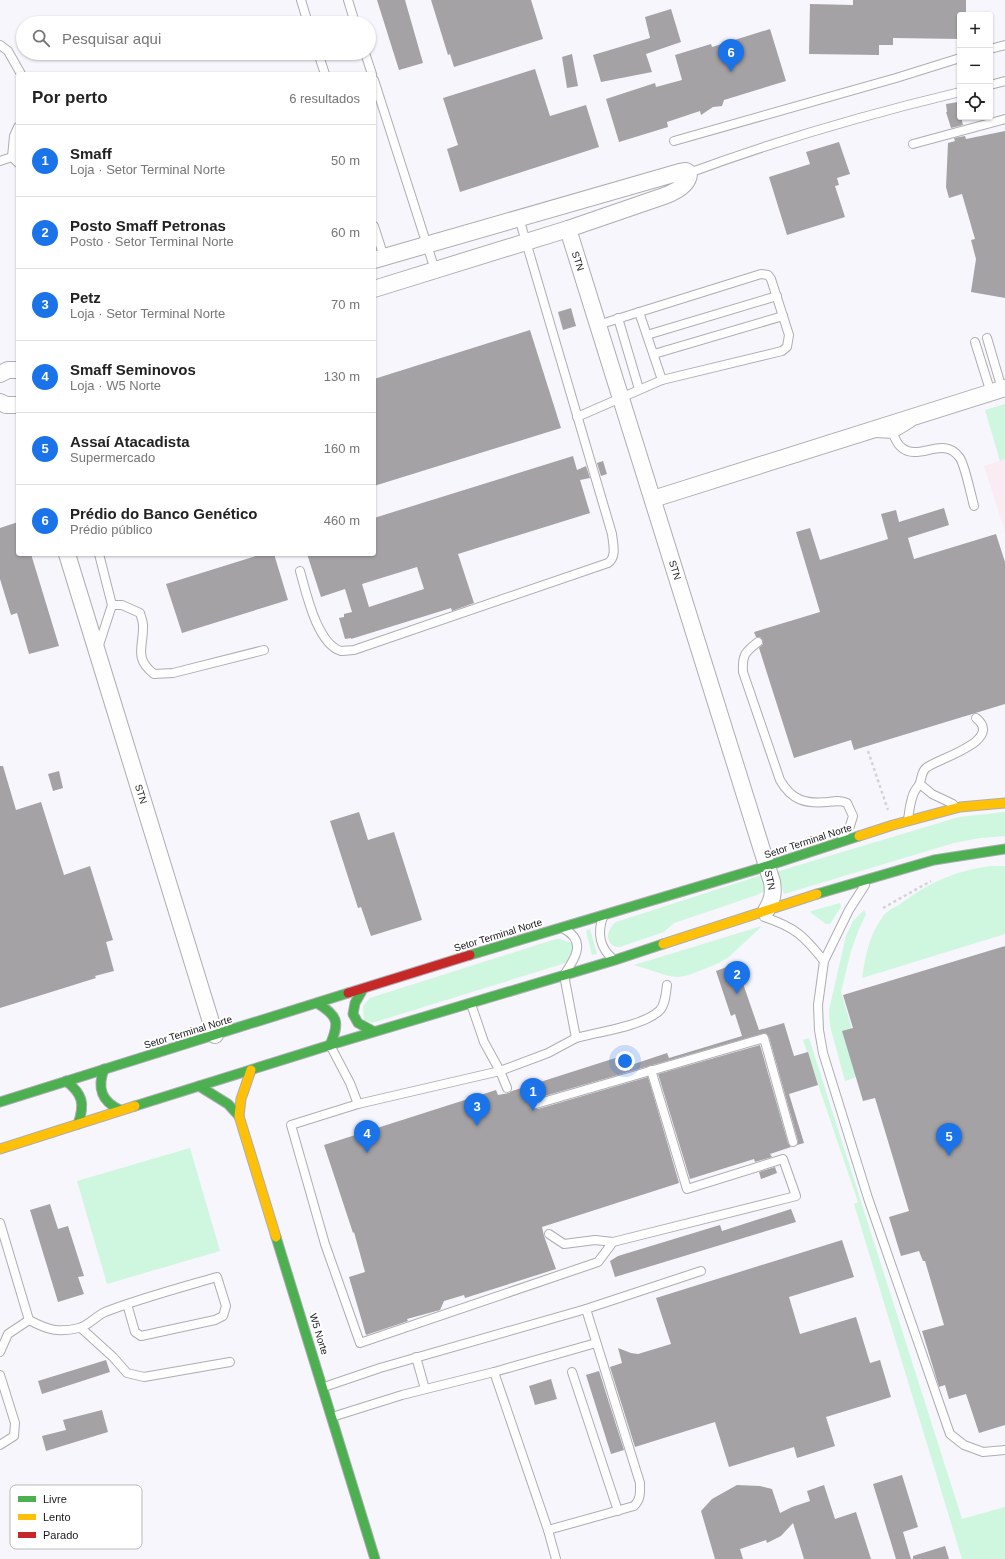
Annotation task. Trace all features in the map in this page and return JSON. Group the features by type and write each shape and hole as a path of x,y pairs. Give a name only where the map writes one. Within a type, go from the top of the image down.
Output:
{"main road":[{"name":"Setor Terminal Norte","path":"0,1102 561,927 767,866 893,825 960,807 1005,803"},
{"path":"0,1149 330,1045 615,960 761,912 934,860 1005,849"},
{"path":"363,988 354,1002 352,1008 353,1016 358,1023 373,1032"},
{"path":"317,1003 328,1010 337,1020 336,1033 330,1045"},
{"path":"104,1069 100,1077 102,1094 112,1107 120,1110"},
{"name":"W5 Norte","path":"252,1070 241,1099 239,1116 324,1387 375,1559"},
{"path":"66,1081 74,1087 80,1095 83,1105 82,1115 78,1124"},
{"name":"W5 Norte","path":"200,1086 228,1104 239,1116"}],"street":[{"path":"376,288 568,229 670,194 687,182 690,173 686,171 680,172 379,259"},
{"name":"STN","path":"568,229 774,890 773,898 761,912"},
{"path":"0,374 8,370 16,370"},
{"path":"653,499 999,390"},
{"name":"STN","path":"68,556 215,1035"}],"lane":[{"path":"301,0 306,16"},
{"path":"348,0 353,16"},
{"path":"993,48 1005,44"},
{"path":"0,45 8,51 20,72"},
{"path":"674,141 896,78 957,59"},
{"path":"320,60 324,72"},
{"path":"367,60 371,72"},
{"path":"993,84 1005,81"},
{"path":"376,86 435,270"},
{"path":"690,173 730,158 867,115 957,93"},
{"path":"913,144 1005,119"},
{"path":"0,161 15,160 14,136 16,132"},
{"path":"300,571 315,623 330,643 341,650 354,650 483,607 608,563 612,560 614,556 612,534 519,218"},
{"path":"376,239 379,259"},
{"path":"577,417 662,380 782,351 787,347 789,335 772,279 768,275 761,274 598,325"},
{"path":"647,335 777,296"},
{"path":"639,312 662,380"},
{"path":"654,354 783,316"},
{"path":"618,318 639,389"},
{"path":"987,338 999,390"},
{"path":"976,342 999,390"},
{"path":"865,432 893,434 908,426 917,416"},
{"path":"893,434 900,447 912,453 941,447 952,450 960,460 974,506"},
{"path":"97,651 112,605 100,556"},
{"path":"112,605 122,605 140,613 143,625 140,652 146,668 154,674 173,673 264,650"},
{"path":"758,642 746,651 742,662 743,672 777,772 788,793 794,797 818,802 837,800 844,802 849,806 853,816 850,826 836,843"},
{"path":"908,821 910,802 913,794 920,784 925,768 962,751 978,741 983,735 984,727 981,721 976,718"},
{"path":"920,784 932,794 960,807"},
{"path":"868,880 849,910 824,961 818,1004 819,1030 823,1053 868,1198 950,1434 964,1445 983,1452 1005,1450"},
{"path":"761,912 796,931 810,944 824,961"},
{"path":"604,914 600,930 601,941 607,954 615,960"},
{"path":"561,927 568,931 578,942 577,951 573,962 564,975 576,1038"},
{"path":"612,1242 598,1262 564,1272 360,1343 325,1244 291,1125 358,1104 500,1071 548,1053 576,1038 642,1021 660,1011 665,999 667,985"},
{"path":"470,1003 484,1042 500,1071 507,1088"},
{"path":"536,1104 764,1038 793,1142"},
{"path":"330,1045 350,1083 358,1104"},
{"path":"550,1234 564,1244 595,1240 612,1242 796,1196 784,1159 687,1189 651,1070"},
{"path":"0,1223 29,1320 45,1329 61,1331 81,1328 100,1314 127,1304 217,1277 226,1306 223,1316 215,1320 141,1336 136,1332 127,1304"},
{"path":"324,1387 416,1357 586,1309 701,1271"},
{"path":"548,1530 634,1506 639,1501 640,1483 586,1309"},
{"path":"0,1352 8,1334 29,1320"},
{"path":"81,1328 113,1357 127,1373 144,1377 230,1362"},
{"path":"332,1417 350,1410 425,1388 494,1372 596,1343"},
{"path":"416,1357 425,1388"},
{"path":"494,1372 548,1530 556,1559"},
{"path":"572,1372 618,1511"},
{"path":"0,1375 15,1423 14,1436 0,1445"}],"path":[{"path":"868,751 893,825"},
{"path":"883,908 936,878"}],"shaded area":[{"path":"1005,459 1005,532 984,466"}],"green space":[{"path":"1005,404 1005,459 1000,461 985,410"},
{"path":"1005,812 1005,836 980,838 954,843 784,894 776,872 959,817"},
{"path":"990,866 1005,866 1005,934 862,978 866,955 871,939 883,916 887,912 931,884 942,879 964,871"},
{"path":"762,875 766,888 763,892 757,895 674,923 664,932 620,947 616,947 609,942 609,931 616,922"},
{"path":"840,903 841,907 830,924 826,924 811,913 811,911"},
{"path":"864,910 866,914 851,951 841,992 865,1074 845,1081 830,1026 829,1010 846,936 853,921"},
{"path":"762,926 729,957 719,963 689,975 678,977 669,976 634,965"},
{"path":"590,929 597,954 592,955 586,931"},
{"path":"556,939 571,943 574,949 572,961 372,1023 364,1020 363,1006 370,998"},
{"path":"809,1038 962,1519 1005,1507 1005,1559 962,1559 854,1204 858,1202 803,1040"},
{"path":"190,1148 220,1251 107,1284 77,1181"}],"building":[{"path":"377,0 405,0 423,63 399,70"},
{"path":"431,0 531,0 543,39 454,67 450,54 448,55"},
{"path":"853,0 966,0 966,12 957,12 957,39 893,38 893,45 879,45 879,55 809,54 810,4 853,5"},
{"path":"671,9 681,42 646,54 652,72 601,82 593,55 650,38 645,17"},
{"path":"770,29 786,81 724,100 722,106 713,107 701,115 700,111 667,122 668,127 619,142 606,99 655,83 656,87 682,80 675,55 711,44 712,47"},
{"path":"572,54 578,86 567,88 562,57"},
{"path":"535,69 550,116 586,105 599,147 460,192 447,149 458,145 443,98"},
{"path":"957,102 957,120 962,120 963,125 951,128 946,112 946,104"},
{"path":"1005,131 1005,298 971,292 976,259 971,240 975,239 962,194 949,198 946,187 948,143 955,141 954,138 965,136 966,139"},
{"path":"839,142 850,174 837,178 839,185 835,186 845,217 787,235 769,177 810,164 806,152"},
{"path":"571,308 576,326 563,330 558,312"},
{"path":"530,330 561,428 376,485 376,378"},
{"path":"573,456 577,470 586,466 590,478 580,480 590,513 458,554 474,603 452,611 451,608 351,639 345,639 339,618 344,617 344,614 352,612 345,589 321,597 308,556 376,556 376,517","holes":["417,567 424,589 369,607 362,584"]},
{"path":"603,461 607,474 601,476 597,463"},
{"path":"944,508 949,525 908,538 914,559 996,534 1005,562 1005,704 854,750 851,740 794,758 759,648 763,644 763,641 760,637 756,637 754,632 820,612 796,532 810,528 820,560 888,539 881,514 896,510 899,522"},
{"path":"16,523 16,556 32,556 59,646 29,654 17,613 11,615 0,579 0,528"},
{"path":"256,556 275,556 288,600 182,633 166,584"},
{"path":"0,766 3,766 16,810 41,802 64,875 90,866 113,940 106,942 114,971 0,1008"},
{"path":"59,771 63,788 53,791 48,774"},
{"path":"359,812 368,840 394,832 422,920 371,936 361,907 358,908 330,821"},
{"path":"1005,946 1005,1425 979,1433 966,1394 949,1399 945,1385 939,1387 922,1331 944,1325 925,1261 923,1261 919,1251 901,1256 889,1217 909,1211 875,1098 863,1101 842,1031 853,1028 843,995"},
{"path":"736,965 738,969 759,1030 784,1023 794,1056 808,1052 818,1085 789,1094 804,1143 797,1145 798,1141 769,1037 765,1033 534,1099 531,1102 531,1106 534,1109 538,1109 648,1077 679,1183 542,1227 556,1269 465,1298 464,1295 444,1301 440,1310 407,1319 408,1321 366,1335 349,1277 365,1272 354,1232 353,1233 324,1145 496,1090 498,1095 509,1093 631,1053 634,1064 667,1053 669,1058 742,1036 735,1014 731,1016 716,971"},
{"path":"760,1045 788,1143 791,1147 770,1154 772,1157 755,1162 754,1159 690,1179 658,1074"},
{"path":"775,1167 777,1173 761,1179 759,1172"},
{"path":"50,1204 58,1229 68,1226 84,1276 78,1277 84,1294 58,1302 30,1210"},
{"path":"791,1209 796,1222 615,1277 610,1261 618,1256 720,1225 722,1231"},
{"path":"842,1240 854,1277 789,1297 800,1334 856,1317 870,1363 880,1360 891,1397 826,1417 835,1446 797,1458 794,1447 729,1467 715,1422 635,1447 610,1367 622,1363 618,1348 638,1354 671,1344 656,1298"},
{"path":"106,1360 110,1372 42,1394 38,1381"},
{"path":"599,1371 624,1450 611,1454 586,1375"},
{"path":"551,1379 557,1399 535,1405 529,1386"},
{"path":"102,1410 108,1432 46,1451 42,1436 66,1430 63,1420"},
{"path":"902,1475 918,1527 903,1532 911,1559 896,1559 873,1484"},
{"path":"737,1485 760,1486 772,1489 780,1513 810,1501 807,1491 824,1485 835,1519 856,1512 871,1559 804,1559 793,1523 781,1536 767,1543 766,1540 740,1549 743,1559 715,1559 701,1511 712,1499"},
{"path":"945,1546 949,1559 913,1559 913,1556"}],"traffic: fast":[{"path":"470,955 767,866 859,836"},
{"path":"817,894 934,860 1005,849"},
{"path":"135,1106 330,1045 615,960 663,944"},
{"path":"363,989 355,1003 353,1014 358,1023 373,1031"},
{"path":"0,1102 348,993"},
{"path":"317,1003 329,1012 335,1020 335,1031 330,1045"},
{"path":"104,1069 101,1082 102,1093 108,1102 120,1110"},
{"path":"66,1081 76,1090 81,1100 82,1105 78,1124"},
{"path":"199,1086 228,1104 239,1116"},
{"path":"276,1237 375,1559"}],"traffic: slow":[{"path":"859,836 960,807 1005,803"},
{"path":"663,944 817,894"},
{"path":"251,1070 241,1099 239,1116 276,1237"},
{"path":"0,1149 135,1106"}],"traffic: jam":[{"path":"348,993 470,955"}],"place":[{"name":"Prédio do Banco Genético","path":"731,72"},
{"name":"Posto Smaff Petronas","path":"737,994"},
{"name":"Smaff","path":"533,1111"},
{"name":"Petz","path":"477,1126"},
{"name":"Smaff Seminovos","path":"367,1153"},
{"name":"Assaí Atacadista","path":"949,1156"}]}
